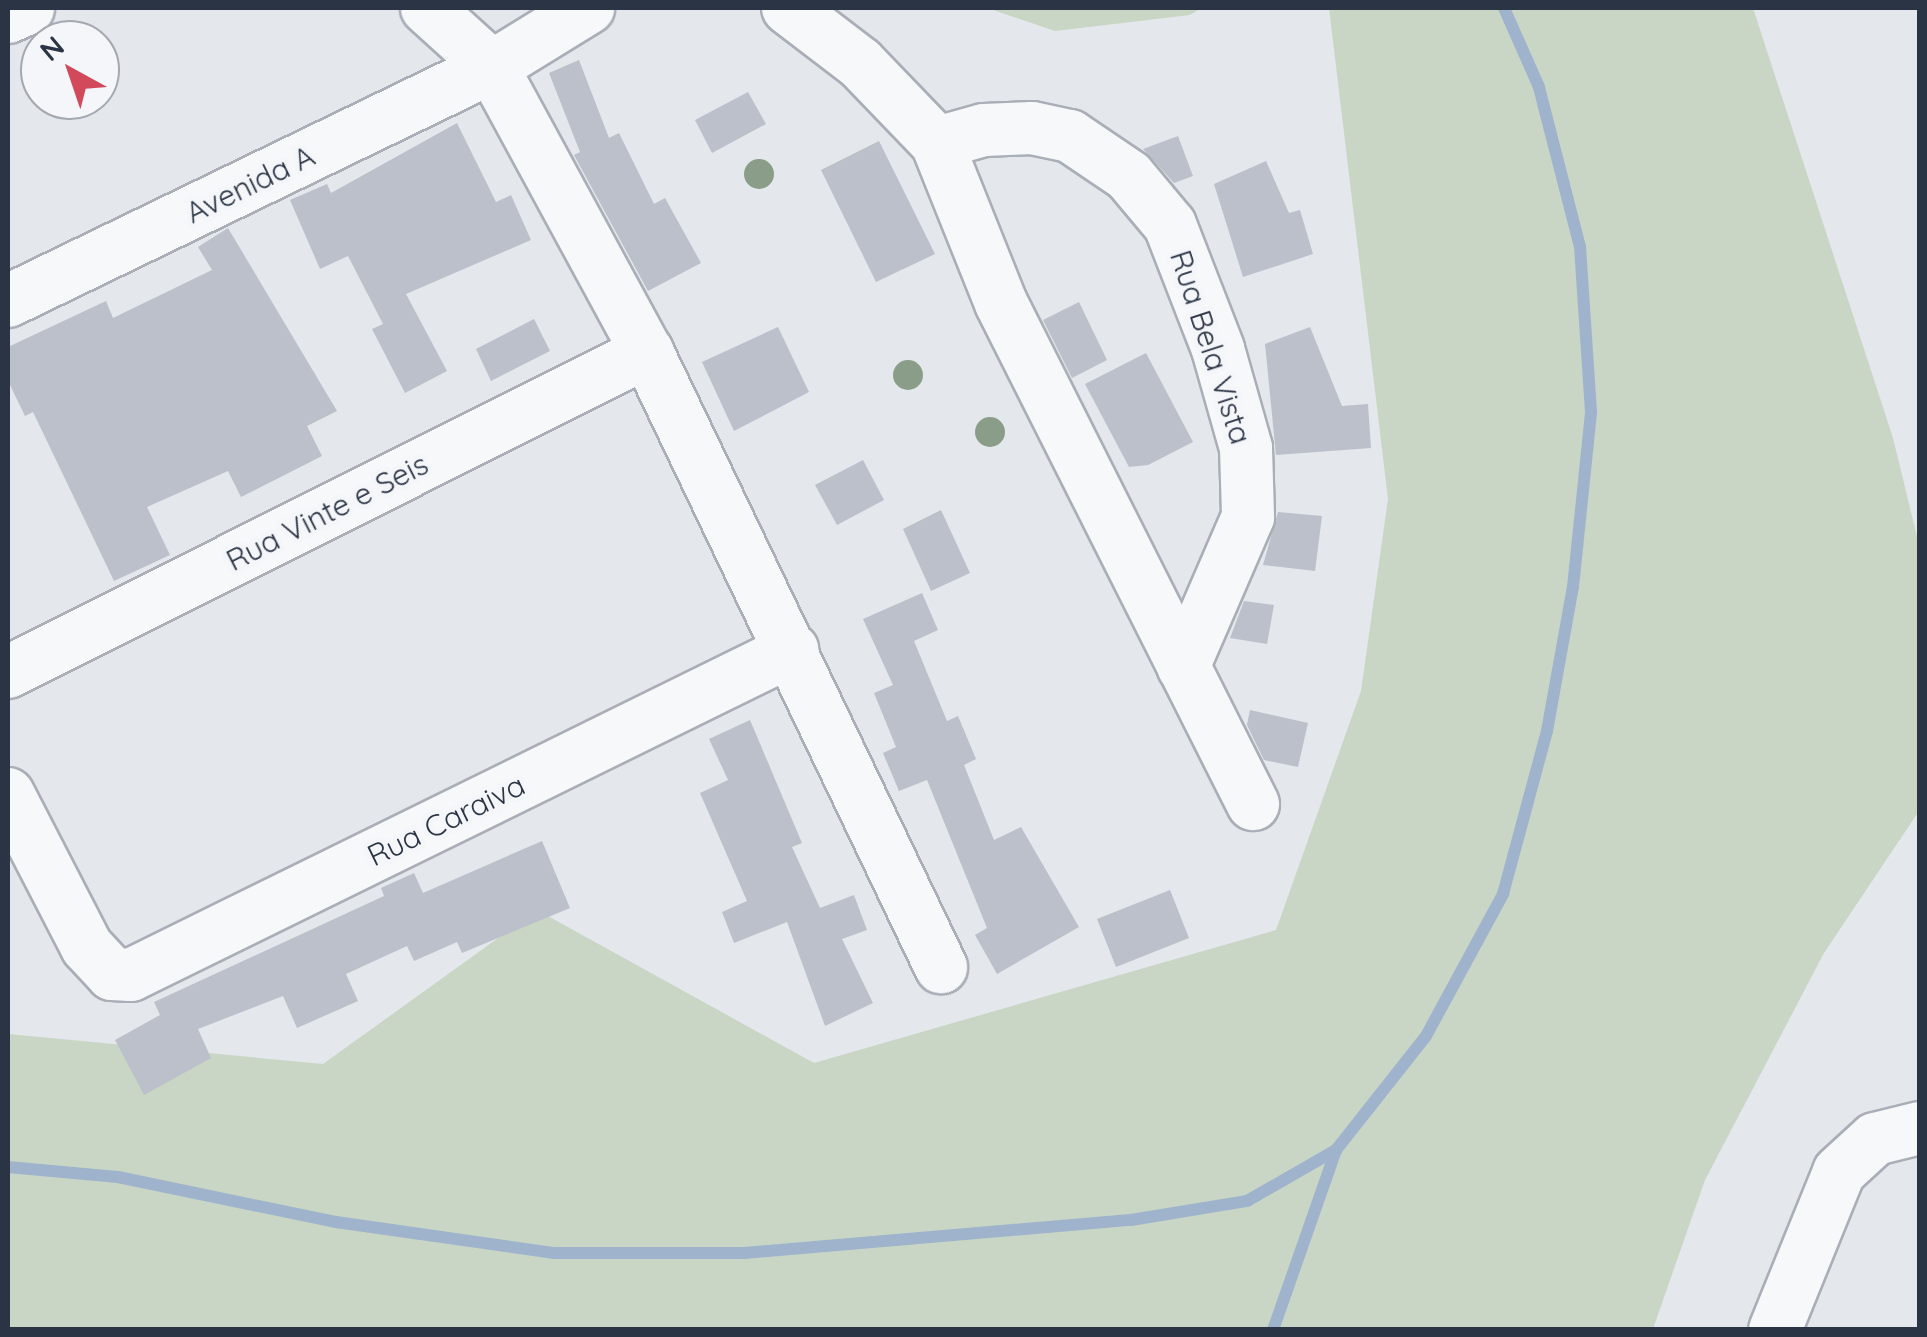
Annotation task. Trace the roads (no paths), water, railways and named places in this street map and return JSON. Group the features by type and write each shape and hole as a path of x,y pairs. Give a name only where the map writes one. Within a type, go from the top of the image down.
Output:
{"street":[{"path":"8,17 28,8"},
{"path":"427,8 492,67 647,352 941,966"},
{"path":"492,67 588,8"},
{"path":"788,8 860,63 937,144 1001,303 1253,804"},
{"name":"Avenida A","path":"8,302 492,67"},
{"name":"Rua Bela Vista","path":"937,144 984,130 1032,128 1070,136 1129,176 1170,225 1218,349 1246,448 1248,517 1183,666"},
{"name":"Rua Vinte e Seis","path":"8,672 647,352"},
{"name":"Rua Caraiva","path":"8,794 99,964 112,974 131,975 792,650"},
{"path":"1775,1330 1839,1172 1875,1139 1920,1128"}],"waterway":[{"path":"8,1167 118,1177 336,1222 553,1253 744,1253 1131,1220 1247,1201 1336,1150 1426,1036 1503,894 1547,731 1573,587 1591,412 1580,247 1539,87 1504,8"},
{"path":"1273,1330 1336,1150"}]}
